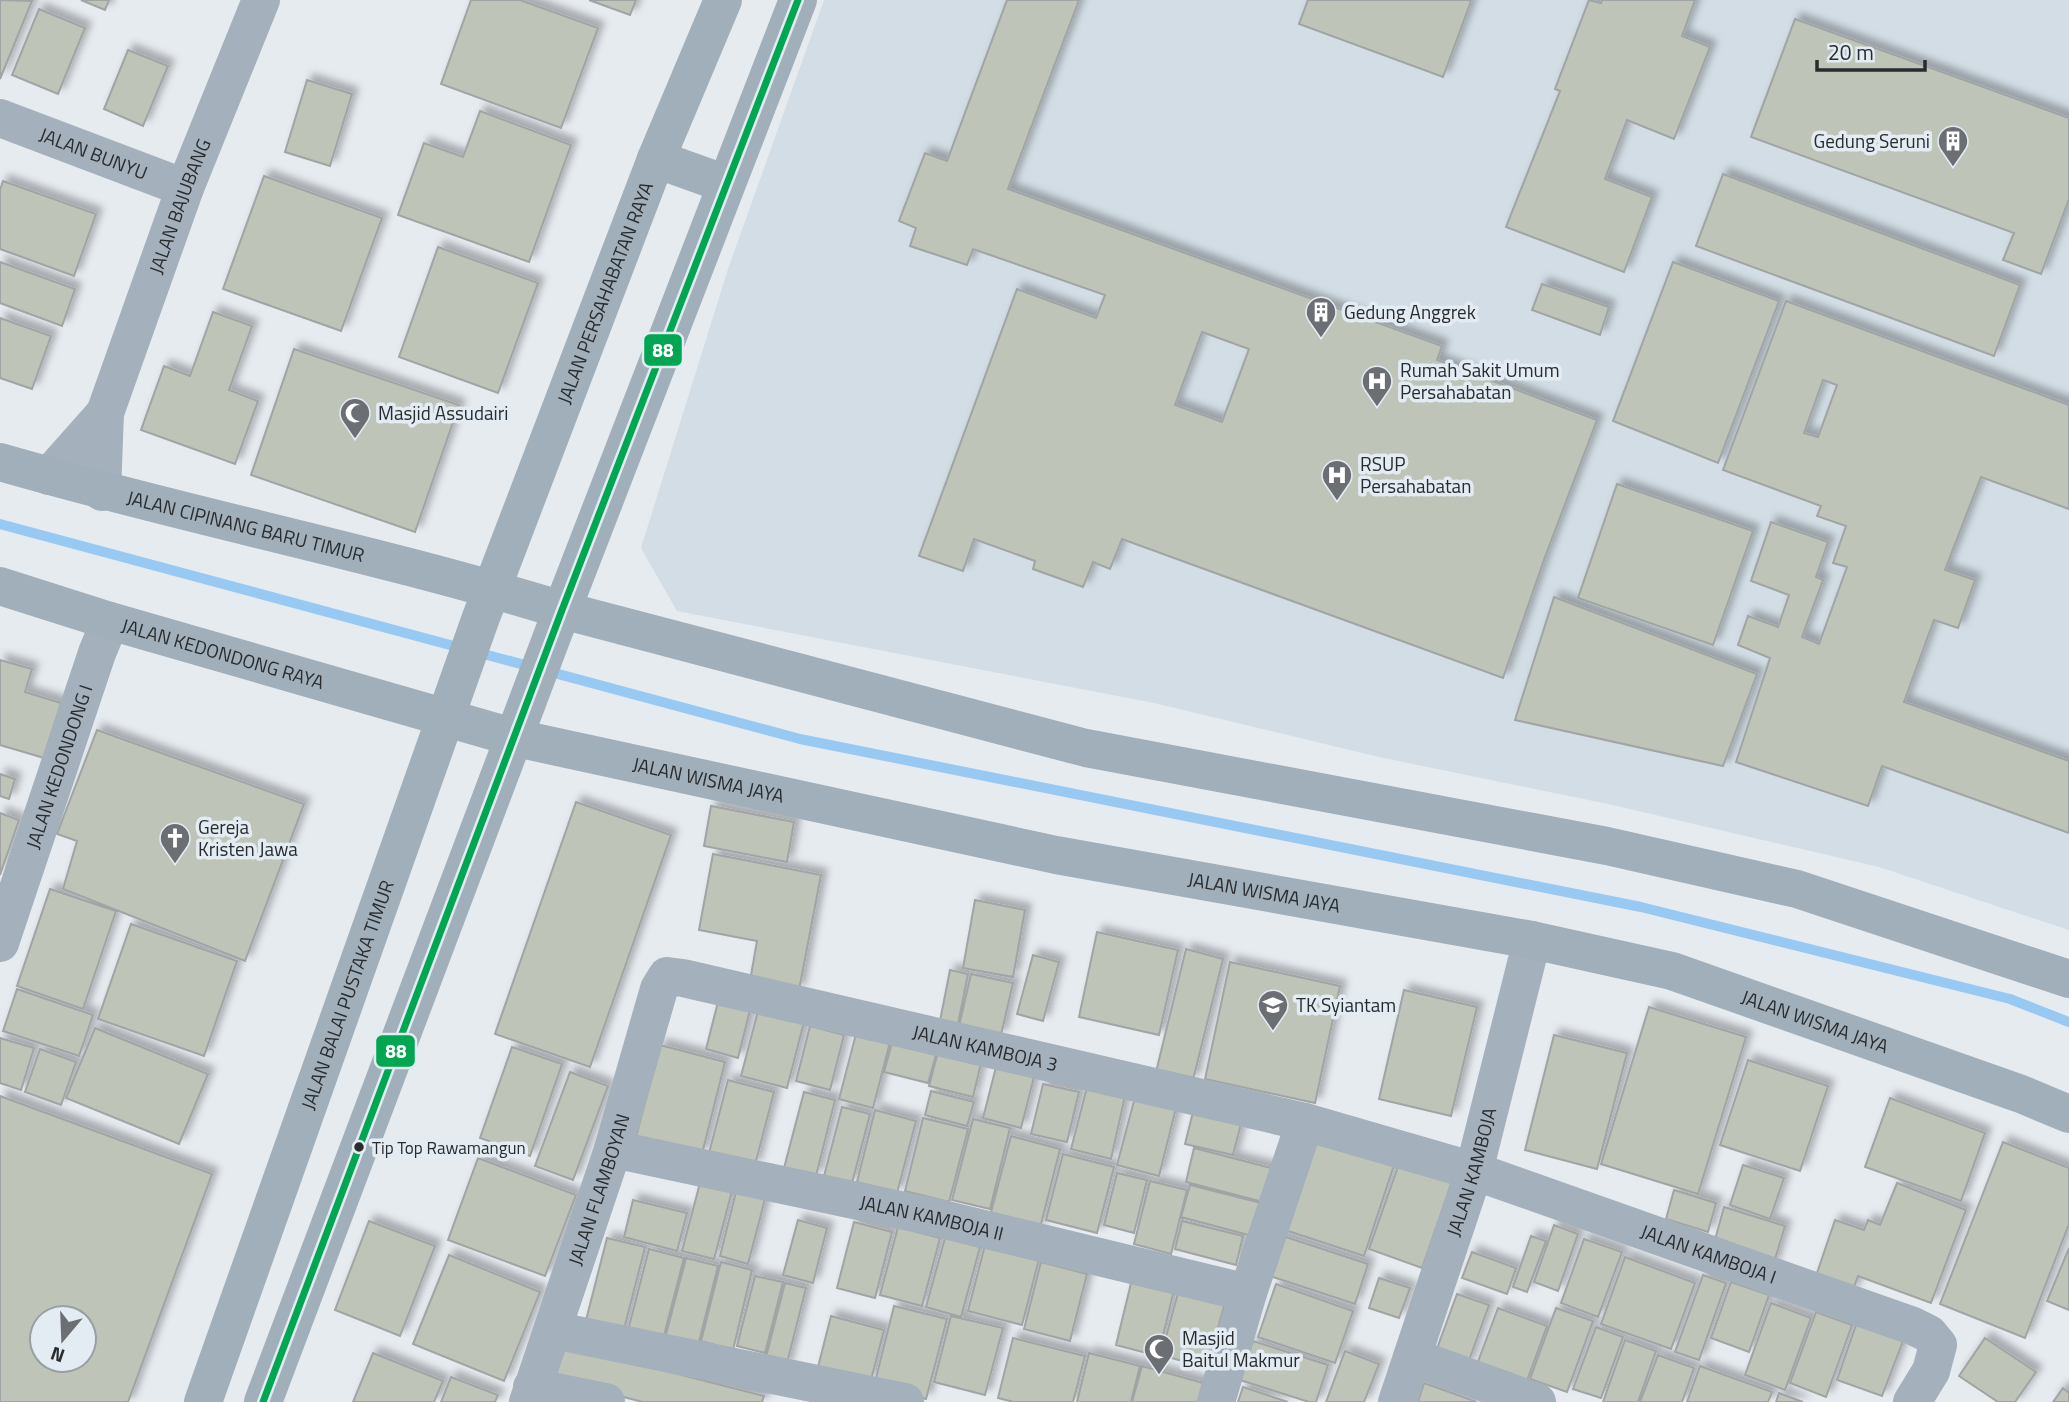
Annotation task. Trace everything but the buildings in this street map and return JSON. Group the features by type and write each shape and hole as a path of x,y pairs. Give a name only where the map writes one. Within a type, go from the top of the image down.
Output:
{"street":[{"name":"JALAN BAJUBANG","path":"102,492 105,414 186,188 261,0"},
{"name":"JALAN PERSAHABATAN RAYA","path":"487,604 656,159 723,0"},
{"path":"263,1402 559,619 798,0"},
{"name":"JALAN BUNYU","path":"0,118 186,188"},
{"path":"656,159 726,184"},
{"name":"JALAN BAJUBANG","path":"49,476 105,414"},
{"name":"JALAN CIPINANG BARU TIMUR","path":"0,462 487,604"},
{"name":"JALAN KEDONDONG RAYA","path":"0,586 110,621 450,705"},
{"path":"487,604 559,619 1086,748 1607,846 1797,889 2069,979"},
{"name":"JALAN BALAI PUSTAKA TIMUR","path":"203,1402 487,604"},
{"name":"JALAN KEDONDONG I","path":"3,922 110,621"},
{"name":"JALAN WISMA JAYA","path":"450,705 519,727 1056,855 1532,940 1672,971 2021,1094 2069,1114"},
{"name":"JALAN KAMBOJA","path":"1397,1402 1474,1171 1532,940"},
{"name":"JALAN KAMBOJA 3","path":"667,976 1305,1122 1474,1171"},
{"name":"JALAN FLAMBOYAN","path":"530,1395 613,1149 659,989 667,976"},
{"path":"1216,1402 1248,1293 1305,1122"},
{"name":"JALAN KAMBOJA II","path":"613,1149 938,1218 1248,1293"},
{"name":"JALAN KAMBOJA I","path":"1474,1171 1913,1326 1929,1334 1938,1345 1931,1371 1912,1402"},
{"path":"553,1330 905,1402"},
{"path":"1412,1357 1537,1402"},
{"path":"530,1395 606,1402"}],"shaded area":[{"name":"Rumah Sakit Umum Persahabatan","path":"824,0 2069,0 2069,930 1879,867 1608,804 1379,757 1154,703 677,611 641,548 728,269"}],"waterway":[{"path":"0,524 800,739 1641,907 2010,999 2069,1022"}],"transit line":[{"name":"88","path":"263,1402 562,610 798,0"}],"place":[{"name":"Gedung Seruni","path":"1953,168"},
{"name":"Gedung Anggrek","path":"1321,339"},
{"name":"Rumah Sakit Umum Persahabatan","path":"1377,408"},
{"name":"Masjid Assudairi","path":"355,440"},
{"name":"RSUP Persahabatan","path":"1337,502"},
{"name":"Gereja Kristen Jawa","path":"175,865"},
{"name":"TK Syiantam","path":"1273,1032"},
{"name":"Tip Top Rawamangun","path":"359,1147"},
{"name":"Masjid Baitul Makmur","path":"1159,1376"}]}
